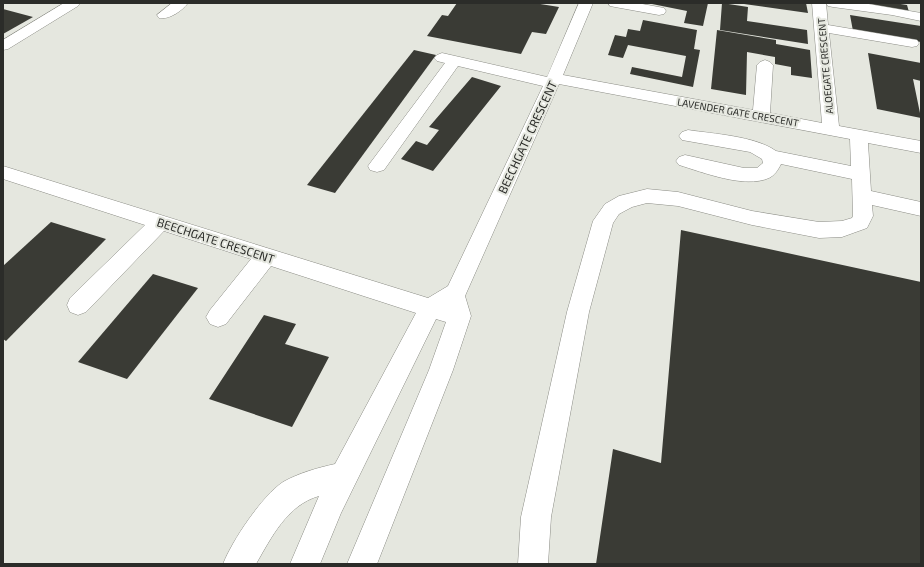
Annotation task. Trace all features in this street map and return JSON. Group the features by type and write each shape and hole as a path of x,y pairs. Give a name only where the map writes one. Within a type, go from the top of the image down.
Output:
{"lane":[{"path":"3,46 74,3"},
{"path":"164,15 181,3"},
{"name":"BEECHGATE CRESCENT","path":"362,564 441,370 458,304 586,3"},
{"path":"615,3 659,11"},
{"name":"ALOEGATE CRESCENT","path":"819,3 832,130"},
{"path":"833,3 892,11 921,17"},
{"path":"822,28 912,43"},
{"name":"LAVENDER GATE CRESCENT","path":"377,166 448,59 553,81 760,116 921,147"},
{"path":"760,116 765,65"},
{"path":"533,564 536,517 578,312 603,221 612,209 626,201 647,196 678,199 752,218 819,230 842,229 860,223 863,216 859,135"},
{"path":"688,136 752,146 761,149 771,160 862,185 921,197"},
{"path":"684,162 745,175 761,174 767,171 771,160"},
{"name":"BEECHGATE CRESCENT","path":"3,172 430,308"},
{"path":"862,185 921,209"},
{"path":"78,305 161,222"},
{"path":"218,317 266,256"},
{"path":"306,564 330,504 430,308 458,304"},
{"path":"238,564 280,502 291,493 302,488 345,476"}],"building":[{"path":"457,3 534,3 559,7 546,34 532,32 521,54 427,36 442,15 448,16"},
{"path":"647,3 708,3 703,26 684,23 687,11"},
{"path":"722,3 748,7 747,21 807,30 808,44 720,30"},
{"path":"806,3 808,13 744,4"},
{"path":"854,3 894,3 907,5 909,12"},
{"path":"3,9 33,17 3,34"},
{"path":"850,15 921,26 921,42 853,31"},
{"path":"643,20 697,30 694,49 700,50 693,87 630,74 632,67 682,77 686,56 628,45 623,58 608,55 615,35 626,37 628,29 640,31"},
{"path":"717,30 776,40 776,44 810,50 812,78 791,75 791,67 775,64 775,57 747,52 746,95 711,89"},
{"path":"414,50 436,55 335,193 307,185"},
{"path":"868,53 921,63 921,81 913,79 921,118 877,109"},
{"path":"472,77 501,86 433,171 401,159 416,141 427,145 439,130 429,127"},
{"path":"51,222 106,239 6,341 3,339 3,266"},
{"path":"681,230 921,282 921,564 596,564 613,449 661,463"},
{"path":"153,274 198,288 127,379 78,362"},
{"path":"264,315 296,324 285,344 329,357 292,427 209,399"}]}
